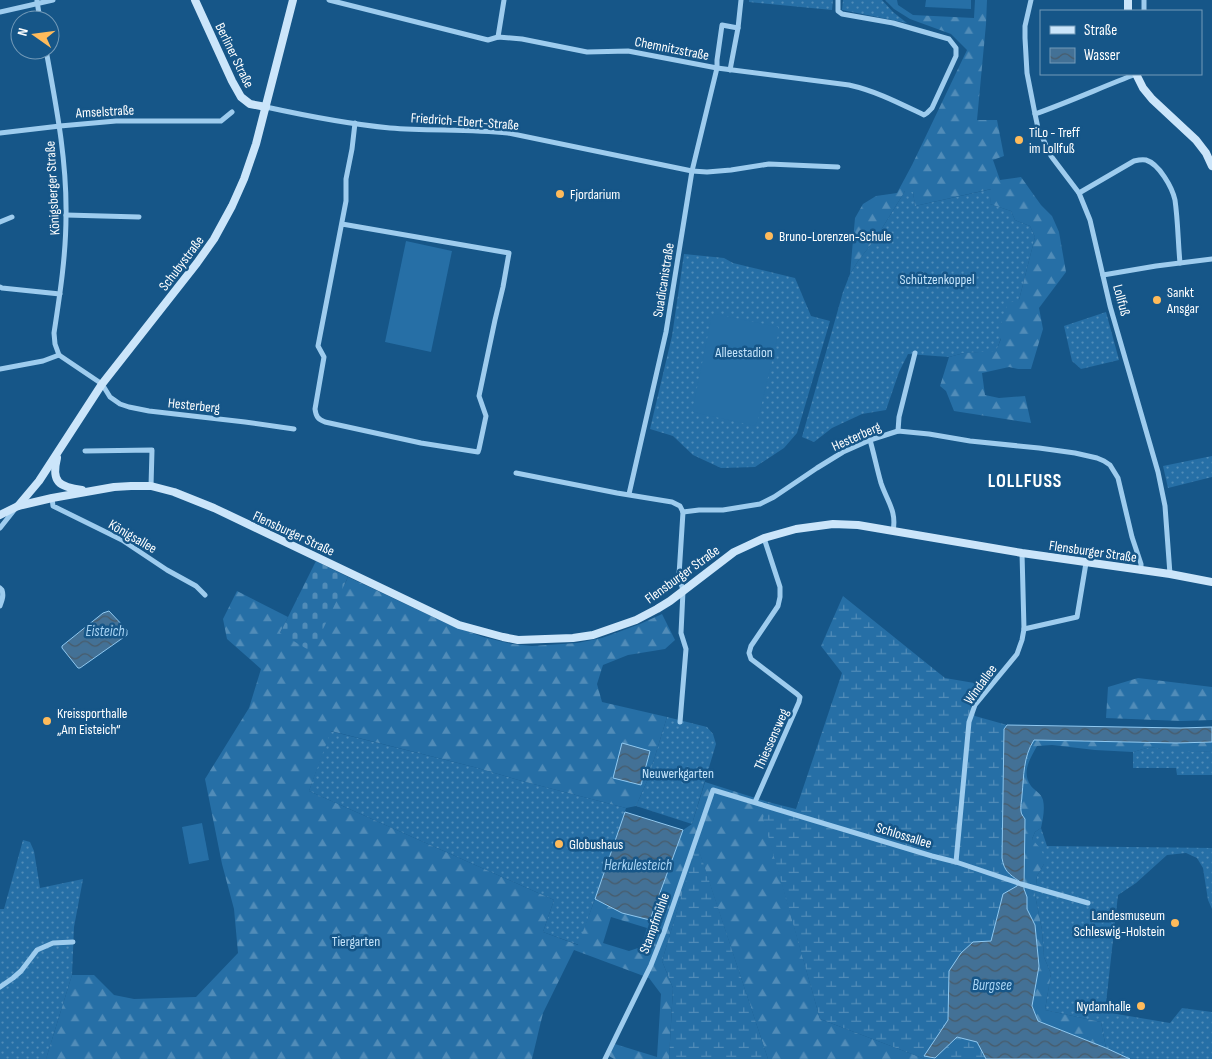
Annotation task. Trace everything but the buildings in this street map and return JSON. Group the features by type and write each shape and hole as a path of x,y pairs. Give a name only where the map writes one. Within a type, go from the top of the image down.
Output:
{"street":[{"path":"0,12 37,2 53,0"},
{"name":"Berliner Straße","path":"195,0 241,97 250,104 266,108"},
{"name":"Schubystraße","path":"18,506 39,481 102,384 192,271 232,206 256,144 293,0"},
{"name":"Chemnitzstraße","path":"329,0 488,40 498,37 587,52 628,51 717,68 849,85 866,89 924,114 927,113 932,108 956,56 956,48 949,39 893,23 842,14 838,11 838,0"},
{"path":"498,37 504,0"},
{"path":"730,70 741,0"},
{"name":"Lollfuß","path":"1031,0 1025,26 1025,38 1027,73 1038,128 1051,156 1079,193 1090,220 1110,306 1158,472 1165,506 1170,574"},
{"name":"Suadicanistraße","path":"629,494 666,332 692,171 717,68 722,25 738,28"},
{"name":"Königsberger Straße","path":"48,60 60,126 66,215 65,253 54,333 59,355"},
{"path":"1035,114 1133,75"},
{"path":"1136,75 1143,88 1152,99 1196,140 1206,153 1212,166"},
{"name":"Friedrich-Ebert-Straße","path":"266,108 316,118 392,128 508,133 692,171 731,170 769,164 838,167"},
{"name":"Amselstraße","path":"0,134 116,121 221,121 232,112"},
{"path":"342,224 509,254 480,396 486,416 478,452 421,443 325,422 316,415 315,410 324,357 318,346 346,201 346,179 355,123"},
{"path":"1079,193 1134,161 1146,160 1154,164 1163,175 1174,198 1180,263"},
{"path":"66,215 139,217"},
{"path":"0,222 12,217"},
{"path":"1103,275 1212,259"},
{"path":"0,287 60,294"},
{"path":"898,431 899,417 910,369 916,353"},
{"path":"0,369 43,361 59,355"},
{"name":"Hesterberg","path":"59,355 102,384 110,396 120,404 129,407 149,412 294,429"},
{"name":"Hesterberg","path":"683,512 723,510 760,504 774,497 843,452 870,440 898,431 1075,453 1104,461 1110,465 1118,478 1132,537 1141,564 1141,571"},
{"path":"870,440 881,482 894,514 893,531"},
{"path":"85,451 152,450 151,486"},
{"path":"59,451 55,472 57,481 68,488 91,491"},
{"path":"516,473 672,502 680,506 683,512 679,575 682,591 681,633 686,650 680,722"},
{"name":"Flensburger Straße","path":"0,515 18,506 52,498 131,486 151,486 202,502 459,625 503,637 526,640 573,638 593,635 636,620 670,601 734,552 764,538 796,529 833,524 858,525 1022,554 1170,574"},
{"name":"Königsallee","path":"52,498 53,506 122,540 166,570 196,586 206,595"},
{"path":"0,528 18,506"},
{"name":"Thiessensweg","path":"755,802 800,702 798,694 751,659 749,653 751,646 778,606 780,597 780,587 764,538"},
{"name":"Windallee","path":"956,862 969,722 975,705 1016,654 1022,640 1024,629 1022,554"},
{"path":"1024,629 1077,616 1086,562"},
{"path":"1170,574 1212,582"},
{"path":"0,588 4,594 0,606"},
{"name":"Schlossallee","path":"713,790 1088,903"},
{"name":"Stampfmühle","path":"605,1059 651,965 713,790"},
{"path":"0,987 21,971 37,950 53,943 73,942"}],"green space":[{"path":"749,0 833,0 832,10 749,2"},
{"path":"843,0 882,0 907,23 842,10"},
{"path":"885,0 897,0 898,5 913,15 974,18 975,0 987,0 977,120 997,120 1004,156 993,160 1000,180 1021,177 1041,205 1052,216 1059,232 1066,272 1039,308 1043,329 1031,369 1009,367 982,373 985,395 999,398 1025,396 1031,423 954,411 946,391 940,386 949,357 964,353 996,351 1001,339 1001,324 1008,303 1019,300 1035,237 1030,226 1015,220 1011,211 990,204 991,189 915,206 913,192 905,191 876,238 850,274 855,218 863,204 876,196 897,193 967,50 951,34 910,19 894,9"},
{"path":"926,0 971,0 971,9 925,7"},
{"name":"Schützenkoppel","path":"992,189 990,204 1011,211 1015,220 1030,226 1035,237 1019,300 1001,324 1001,338 996,352 964,353 949,357 908,354 899,372 886,410 862,414 832,428 814,442 802,437 843,292 850,274 876,238 905,191 913,191 915,206"},
{"path":"406,241 452,251 431,352 385,342"},
{"name":"Alleestadion","path":"684,254 724,258 733,263 795,278 811,316 830,321 797,433 784,448 755,467 721,468 693,455 673,436 650,429 672,336"},
{"path":"1106,312 1119,360 1081,369 1072,361 1064,326"},
{"path":"715,314 778,327 778,335 755,426 693,412 711,320"},
{"path":"1212,456 1212,477 1168,488 1163,466"},
{"path":"316,561 348,577 312,652 280,633"},
{"name":"Tiergarten","path":"348,577 448,624 483,637 512,644 532,646 577,643 602,638 662,614 675,640 665,649 628,655 603,665 597,684 602,702 667,717 648,779 636,806 626,808 331,731 309,791 554,900 543,932 578,945 595,899 622,913 650,920 683,830 692,824 705,782 768,802 764,819 820,1019 925,1059 768,1059 697,845 662,961 673,988 669,1059 614,1059 609,1056 615,1044 657,1057 661,994 649,978 574,950 543,1013 532,1059 46,1059 72,975 94,975 114,995 134,999 196,997 238,953 234,909 222,864 205,779 249,708 261,669 227,639 223,619 237,591 288,617 280,633 345,584","holes":["611,917 647,928 641,947 629,951 603,943"]},
{"path":"843,596 945,678 986,685 970,705 975,716 1007,725 1004,729 1002,858 1008,872 1019,881 1017,886 1003,894 991,941 949,971 948,1020 924,1056 935,1058 957,1037 977,1042 986,1059 925,1059 820,1019 763,818 768,802 796,809 842,673 821,646"},
{"path":"1138,678 1212,687 1212,720 1181,721 1106,718 1108,687"},
{"name":"Neuwerkgarten","path":"667,717 707,727 713,734 716,744 692,824 636,806 648,779"},
{"path":"330,731 626,808 579,945 543,932 554,900 309,791"},
{"path":"1034,740 1212,742 1212,751 1193,752 1150,747 1133,752 1052,745 1037,746 1028,766 1028,781 1041,796 1044,803 1041,828 1035,832 1032,839 1044,856 1044,864 1037,876 1035,895 1042,930 1044,957 1051,974 1045,1010 1101,1022 1106,1048 1038,1021 1032,1005 1039,966 1035,925 1027,909 1027,897 1024,889 1020,811 1025,765 1028,752"},
{"path":"1150,747 1181,751 1212,751 1212,775 1177,775 1176,768 1133,768 1133,752"},
{"path":"202,823 209,860 189,864 182,827"},
{"path":"1041,828 1047,846 1212,848 1212,909 1208,900 1203,868 1197,858 1186,853 1167,855 1136,883 1118,895 1105,1012 1170,1023 1182,1008 1212,1012 1212,1059 1130,1059 1106,1048 1101,1022 1045,1010 1051,974 1044,957 1042,930 1035,895 1037,876 1044,864 1032,839 1035,832"},
{"path":"23,840 30,842 34,851 40,888 83,879 74,927 72,975 46,1059 0,1059 0,909 4,909"},
{"path":"697,844 768,1059 669,1059 673,988 662,961"}],"water":[{"name":"Eisteich","path":"109,611 127,630 127,635 78,668 62,646 103,613"},
{"name":"Burgsee","path":"1007,725 1212,727 1212,742 1034,740 1026,760 1021,808 1021,813 1025,819 1024,889 1027,897 1027,909 1035,925 1039,966 1032,1006 1038,1021 1130,1059 986,1059 977,1042 957,1037 935,1058 924,1056 948,1020 949,971 961,953 973,942 991,941 1003,894 1017,886 1019,881 1008,872 1002,858 1004,729"},
{"path":"622,743 650,751 641,785 613,778"},
{"name":"Herkulesteich","path":"625,812 683,830 650,920 622,913 595,899"}],"place":[{"name":"TiLo - Treff im Lollfuß","path":"1019,140"},
{"name":"Fjordarium","path":"560,194"},
{"name":"Bruno-Lorenzen-Schule","path":"769,236"},
{"name":"Sankt Ansgar","path":"1157,300"},
{"name":"Kreissporthalle „Am Eisteich“","path":"47,721"},
{"name":"Globushaus","path":"559,844"},
{"name":"Landesmuseum Schleswig-Holstein","path":"1175,923"},
{"name":"Nydamhalle","path":"1141,1006"}],"district":[{"name":"LOLLFUSS","path":"1025,480"}]}
